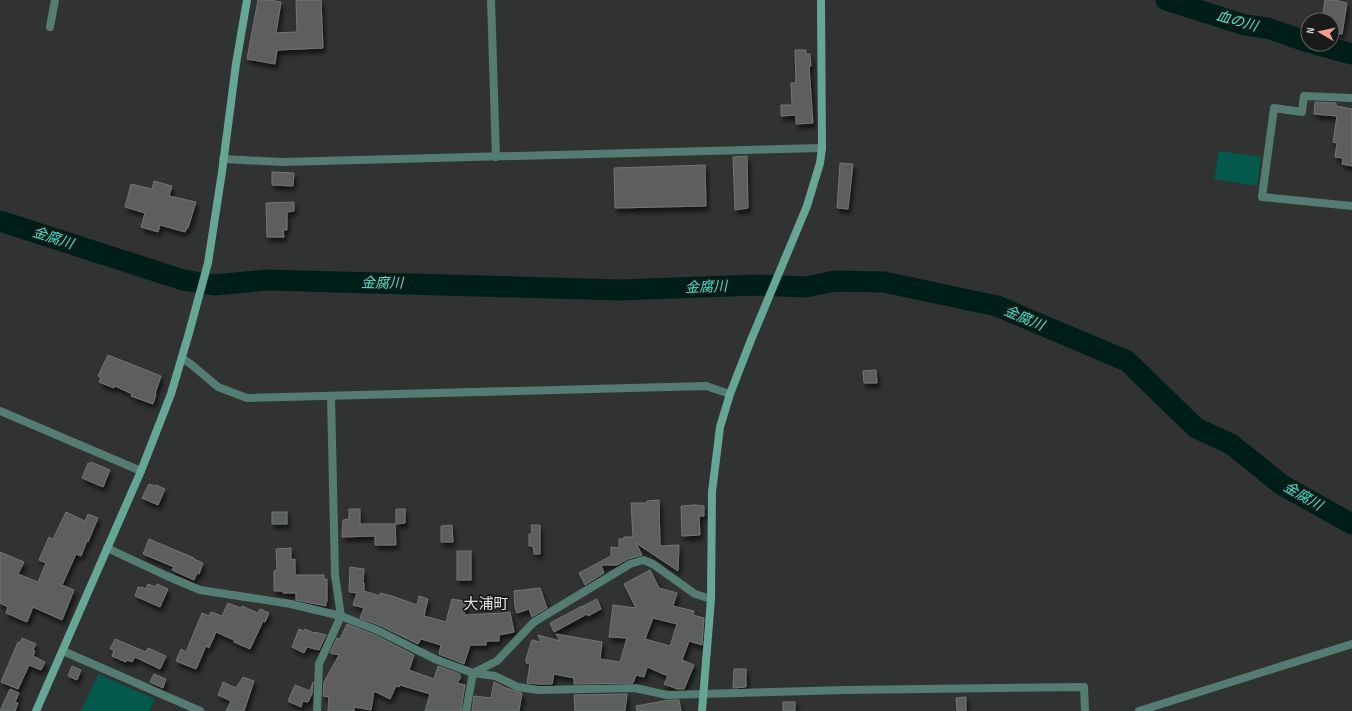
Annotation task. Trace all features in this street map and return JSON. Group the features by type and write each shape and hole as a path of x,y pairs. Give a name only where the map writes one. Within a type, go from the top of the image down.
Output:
{"street":[{"path":"50,27 55,0"},
{"path":"36,711 141,471 171,394 190,333 208,263 236,64 247,0"},
{"path":"491,0 496,157"},
{"path":"702,711 711,599 712,492 720,426 730,394 808,206 820,163 822,148 821,0"},
{"path":"1352,98 1304,96 1302,112 1274,108 1262,197 1352,206"},
{"path":"223,159 282,162 822,148"},
{"path":"182,358 218,387 247,398 706,386 730,394"},
{"path":"317,711 319,664 341,616 335,575 331,396"},
{"path":"0,411 141,471"},
{"path":"107,548 200,590 291,604 341,616 377,630 434,658 473,673 495,676 518,687 539,690 635,688 666,695 845,690 1084,687 1085,711"},
{"path":"473,673 498,661 534,622 630,564 643,560 653,564 695,594 711,599"},
{"path":"1139,711 1352,644"},
{"path":"63,651 200,711"},
{"path":"466,711 473,673"}],"green space":[{"path":"1219,151 1261,157 1257,186 1214,179"},
{"path":"98,674 155,699 149,711 81,711"}],"building":[{"path":"258,0 281,2 276,33 297,32 296,0 321,0 323,48 277,50 275,64 247,59"},
{"path":"1325,0 1338,0 1347,3 1342,34 1340,34 1340,12 1323,12"},
{"path":"795,50 806,50 806,54 810,54 811,66 809,66 813,123 796,124 796,115 781,116 781,105 792,105 791,83 796,83"},
{"path":"1315,102 1336,103 1336,106 1352,109 1352,166 1342,164 1343,158 1335,157 1337,143 1333,142 1337,116 1314,114"},
{"path":"747,156 748,208 735,210 733,157"},
{"path":"840,163 853,164 848,209 837,208"},
{"path":"705,165 706,206 615,208 614,168"},
{"path":"272,172 294,173 293,186 272,185"},
{"path":"154,181 172,186 169,196 196,202 188,228 185,232 160,225 158,232 141,227 145,213 125,207 131,184 152,189"},
{"path":"294,202 294,211 287,212 287,230 283,230 284,237 267,237 266,203"},
{"path":"108,355 161,376 153,404 131,396 132,394 115,386 114,388 99,382 101,378 98,376"},
{"path":"876,370 877,383 864,383 863,371"},
{"path":"91,462 110,470 103,487 82,478 88,463 90,464"},
{"path":"149,484 165,489 158,505 142,498"},
{"path":"659,500 660,546 679,545 678,571 636,543 642,555 628,559 617,565 601,565 604,573 585,585 579,573 611,556 611,547 619,548 619,539 623,539 624,537 633,537 631,503 647,503 647,501"},
{"path":"681,506 704,506 704,516 699,516 700,535 682,536"},
{"path":"349,509 360,509 360,524 395,524 396,545 375,545 375,536 342,537 343,520 349,519"},
{"path":"396,509 405,509 405,523 396,524"},
{"path":"66,512 85,521 88,514 98,518 81,556 76,554 62,585 74,590 62,620 33,607 27,622 6,613 8,607 0,603 0,552 24,562 18,574 38,582 46,563 39,560 49,537 53,539"},
{"path":"272,512 287,512 287,524 272,524"},
{"path":"452,525 453,542 441,542 441,526"},
{"path":"531,525 540,525 540,554 534,554 533,546 529,546 529,534 532,534"},
{"path":"149,539 203,563 199,574 197,573 194,580 172,570 174,567 143,554"},
{"path":"291,548 291,560 295,559 295,575 324,575 324,579 327,579 326,606 296,600 296,593 274,591 274,571 277,570 276,549"},
{"path":"457,551 471,551 471,580 457,580"},
{"path":"350,567 364,569 364,591 380,596 380,593 392,596 417,605 419,596 428,599 424,616 446,622 452,599 463,601 463,604 466,605 464,615 510,612 514,632 499,635 499,641 486,641 486,645 470,645 464,664 439,654 441,645 421,639 418,644 379,625 360,618 364,608 353,605 357,593 349,592"},
{"path":"650,570 659,588 677,593 673,606 694,611 693,615 704,618 702,645 689,641 682,660 694,665 684,689 677,689 664,684 668,676 647,667 644,677 636,675 633,683 574,684 574,678 554,674 552,684 527,683 530,664 526,663 526,659 532,640 541,642 538,635 560,641 556,634 602,642 600,659 620,662 627,638 609,637 613,605 636,608 624,584","holes":["653,618 677,624 670,646 645,639"]},
{"path":"148,584 156,587 157,584 168,589 160,607 135,596 138,587 146,589"},
{"path":"540,588 547,608 532,617 529,609 517,613 514,591"},
{"path":"597,599 601,609 588,616 587,614 554,632 550,623 582,606 585,610 583,606"},
{"path":"228,603 241,608 242,606 258,613 260,609 269,613 265,622 263,621 250,649 216,632 209,648 206,646 196,669 176,661 181,649 186,652 202,613 209,616 211,612 222,616"},
{"path":"347,624 375,635 414,655 409,670 434,679 438,666 460,674 459,676 461,677 457,683 465,685 461,711 425,711 430,694 400,685 399,687 396,686 390,699 374,691 371,710 354,707 354,711 328,711 329,697 323,696 324,682 339,655 330,653 337,638 340,639"},
{"path":"299,629 304,631 305,629 314,633 326,635 319,650 307,647 304,653 292,647"},
{"path":"22,638 36,644 33,650 35,651 33,656 45,662 41,670 29,665 18,689 1,682 18,642 20,643"},
{"path":"115,639 146,652 148,648 166,656 160,669 135,657 132,662 127,660 126,662 112,656 114,650 110,649"},
{"path":"72,666 81,670 77,680 68,676"},
{"path":"734,669 746,669 746,687 733,688"},
{"path":"154,674 166,679 163,688 150,682"},
{"path":"243,677 254,681 244,711 226,711 231,701 218,695 223,682 236,688"},
{"path":"313,682 312,694 308,702 303,701 301,707 288,701 295,685 310,691"},
{"path":"494,682 522,693 519,711 472,711 474,696 491,698"},
{"path":"10,689 19,693 15,702 18,703 15,711 0,711"},
{"path":"627,694 625,711 575,711 574,695"},
{"path":"966,697 966,711 957,711 956,698"},
{"path":"669,700 679,700 681,711 637,711 636,706"},
{"path":"783,702 795,702 795,711 783,711"}],"waterway":[{"name":"血の川","path":"1166,0 1245,25 1267,28 1300,39"},
{"name":"血の川","path":"1340,51 1352,54"},
{"name":"金腐川","path":"0,221 183,280 214,285 268,280 620,290 756,285 806,287 835,281 884,282 997,306 1127,361 1196,428 1231,444 1282,485 1352,524"}],"district":[{"name":"大浦町","path":"486,604"}]}
